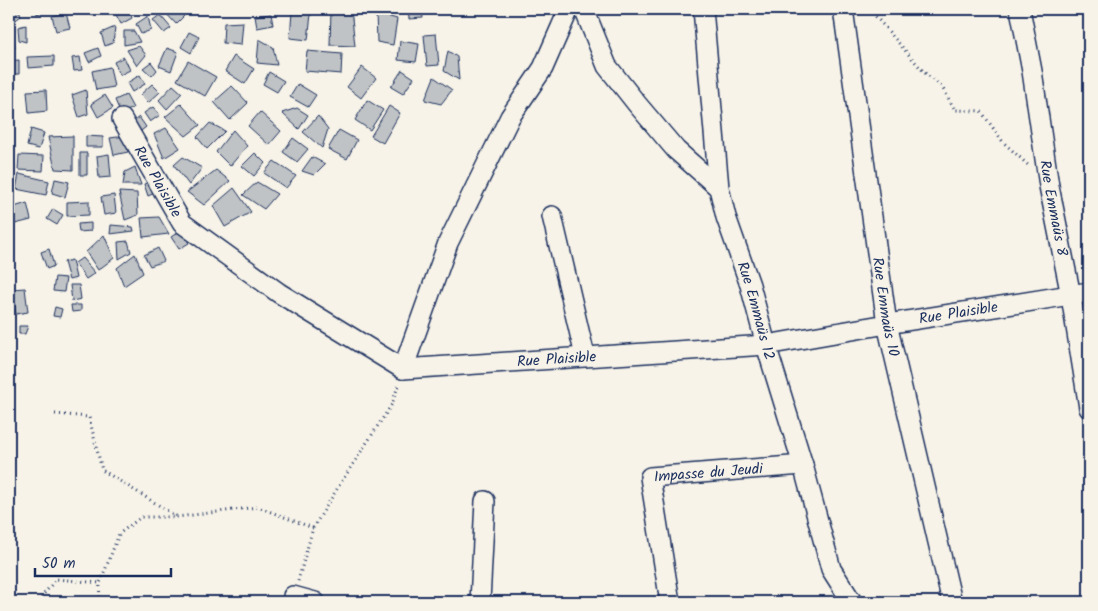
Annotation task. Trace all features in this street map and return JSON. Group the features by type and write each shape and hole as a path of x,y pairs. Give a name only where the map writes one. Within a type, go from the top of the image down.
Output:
{"street":[{"path":"403,369 448,243 510,118 543,68 569,9"},
{"path":"584,9 608,66 676,150 719,188"},
{"name":"Rue Emmaüs 12","path":"703,9 719,188 726,217 750,285 766,345 803,465 831,570 851,602"},
{"name":"Rue Emmaüs 10","path":"843,9 887,324 952,602"},
{"name":"Rue Emmaüs 8","path":"1020,9 1032,71 1049,186 1080,294 1089,408"},
{"name":"Rue Plaisible","path":"122,118 182,222 279,293 403,369 766,345 1080,294"},
{"path":"552,216 585,356"},
{"name":"Impasse du Jeudi","path":"670,602 650,477 803,465"},
{"path":"480,602 485,501"},
{"path":"293,596 315,602"}],"path":[{"path":"869,9 924,72 942,87 955,110 981,111 1002,142 1049,186"},
{"path":"293,596 313,528 392,404 403,369"},
{"path":"55,414 89,417 102,470 177,517"},
{"path":"99,602 100,583 119,534 141,518 177,517 258,507 313,528"},
{"path":"39,602 56,579 100,583"}],"building":[{"path":"9,9 19,9 21,16 13,22"},
{"path":"36,9 51,9 52,10 37,14"},
{"path":"91,9 102,9 92,16"},
{"path":"116,9 129,9 132,18 121,24 114,11"},
{"path":"162,9 178,9 184,16 176,24"},
{"path":"331,9 351,9 355,46 330,45"},
{"path":"408,9 422,9 423,18 409,19"},
{"path":"292,12 311,14 308,40 290,38"},
{"path":"66,13 70,28 56,31 52,16"},
{"path":"376,13 397,19 393,45 377,42"},
{"path":"271,14 273,25 257,28 255,16"},
{"path":"160,15 171,28 164,33 153,20"},
{"path":"148,16 151,30 141,34 136,24"},
{"path":"243,22 241,45 223,43 224,23"},
{"path":"11,24 15,48 9,44 9,26"},
{"path":"26,25 26,42 19,40 18,27"},
{"path":"115,27 113,43 105,46 101,33"},
{"path":"124,31 134,31 140,42 124,45"},
{"path":"189,32 199,37 191,53 181,47"},
{"path":"436,34 439,65 427,66 424,35"},
{"path":"259,39 273,47 277,65 257,63"},
{"path":"400,41 419,44 416,62 398,60"},
{"path":"139,46 146,55 137,66 127,50"},
{"path":"98,48 101,56 89,62 85,53"},
{"path":"167,48 178,52 171,71 159,66"},
{"path":"307,51 342,54 341,74 305,71"},
{"path":"448,51 457,57 459,80 444,71"},
{"path":"54,56 54,66 28,68 27,57"},
{"path":"234,56 254,69 245,84 225,71"},
{"path":"80,57 82,70 74,71 72,58"},
{"path":"124,57 130,70 120,75 114,62"},
{"path":"19,60 19,74 9,74 9,61"},
{"path":"188,61 216,77 205,96 177,80"},
{"path":"151,62 157,70 152,76 143,68"},
{"path":"110,67 114,87 96,90 92,71"},
{"path":"362,67 376,78 361,98 347,87"},
{"path":"402,70 414,78 403,94 391,87"},
{"path":"269,72 284,81 277,92 263,84"},
{"path":"140,75 145,84 132,92 127,83"},
{"path":"434,77 452,90 441,104 425,100"},
{"path":"152,84 160,92 148,103 140,95"},
{"path":"298,84 316,95 308,107 290,97"},
{"path":"173,85 182,93 167,109 159,100"},
{"path":"232,86 248,103 230,120 214,102"},
{"path":"46,90 47,111 29,113 27,91"},
{"path":"86,90 88,114 79,117 72,95"},
{"path":"105,95 113,108 98,117 91,104"},
{"path":"126,95 133,108 121,114 115,100"},
{"path":"367,100 383,110 370,130 355,120"},
{"path":"181,104 200,125 186,136 165,117"},
{"path":"389,106 400,113 383,143 371,136"},
{"path":"153,107 160,115 150,122 144,113"},
{"path":"297,108 308,115 299,129 282,113"},
{"path":"260,112 281,131 269,145 248,126"},
{"path":"318,116 328,129 322,148 303,132"},
{"path":"139,117 146,127 137,134 130,124"},
{"path":"210,123 225,131 207,149 197,137"},
{"path":"166,128 180,148 164,158 154,134"},
{"path":"31,129 44,133 39,149 27,146"},
{"path":"233,130 247,146 230,166 216,152"},
{"path":"339,130 357,140 347,159 328,149"},
{"path":"73,136 73,170 55,169 48,137"},
{"path":"86,136 103,137 103,147 86,147"},
{"path":"125,136 128,152 114,155 110,138"},
{"path":"293,138 308,149 297,162 283,152"},
{"path":"80,153 87,153 87,175 80,175"},
{"path":"255,153 265,163 254,176 242,166"},
{"path":"109,154 111,177 99,178 97,156"},
{"path":"19,155 44,156 43,171 18,170"},
{"path":"183,157 202,168 189,185 174,165"},
{"path":"312,157 325,164 314,175 302,171"},
{"path":"274,161 296,176 286,188 264,173"},
{"path":"135,167 141,185 123,185 125,172"},
{"path":"216,170 230,181 204,205 187,192"},
{"path":"19,174 49,181 46,195 16,189"},
{"path":"55,179 69,182 65,197 52,193"},
{"path":"153,180 157,192 148,196 144,184"},
{"path":"257,182 277,194 264,209 243,195"},
{"path":"234,188 251,212 225,227 213,206"},
{"path":"119,192 137,193 138,215 125,220"},
{"path":"114,195 116,213 104,215 101,197"},
{"path":"89,201 89,215 67,216 67,202"},
{"path":"27,203 31,220 15,224 11,208"},
{"path":"53,209 63,215 57,225 47,219"},
{"path":"159,217 169,234 143,237 141,218"},
{"path":"91,223 91,231 79,232 78,224"},
{"path":"111,225 133,227 134,231 110,234"},
{"path":"180,231 189,243 179,249 171,237"},
{"path":"104,235 114,258 98,270 86,252"},
{"path":"128,241 131,252 119,259 118,242"},
{"path":"158,248 164,261 150,266 144,255"},
{"path":"49,249 54,266 47,269 41,252"},
{"path":"135,254 143,273 124,286 117,268"},
{"path":"82,258 95,273 86,279 75,263"},
{"path":"72,260 76,278 69,280 64,262"},
{"path":"55,277 66,278 64,292 53,291"},
{"path":"70,285 79,285 81,299 72,301"},
{"path":"25,288 28,312 16,314 12,289"},
{"path":"71,305 81,305 81,311 72,312"},
{"path":"55,307 62,309 60,317 53,316"},
{"path":"19,326 28,326 25,334 19,334"}]}
